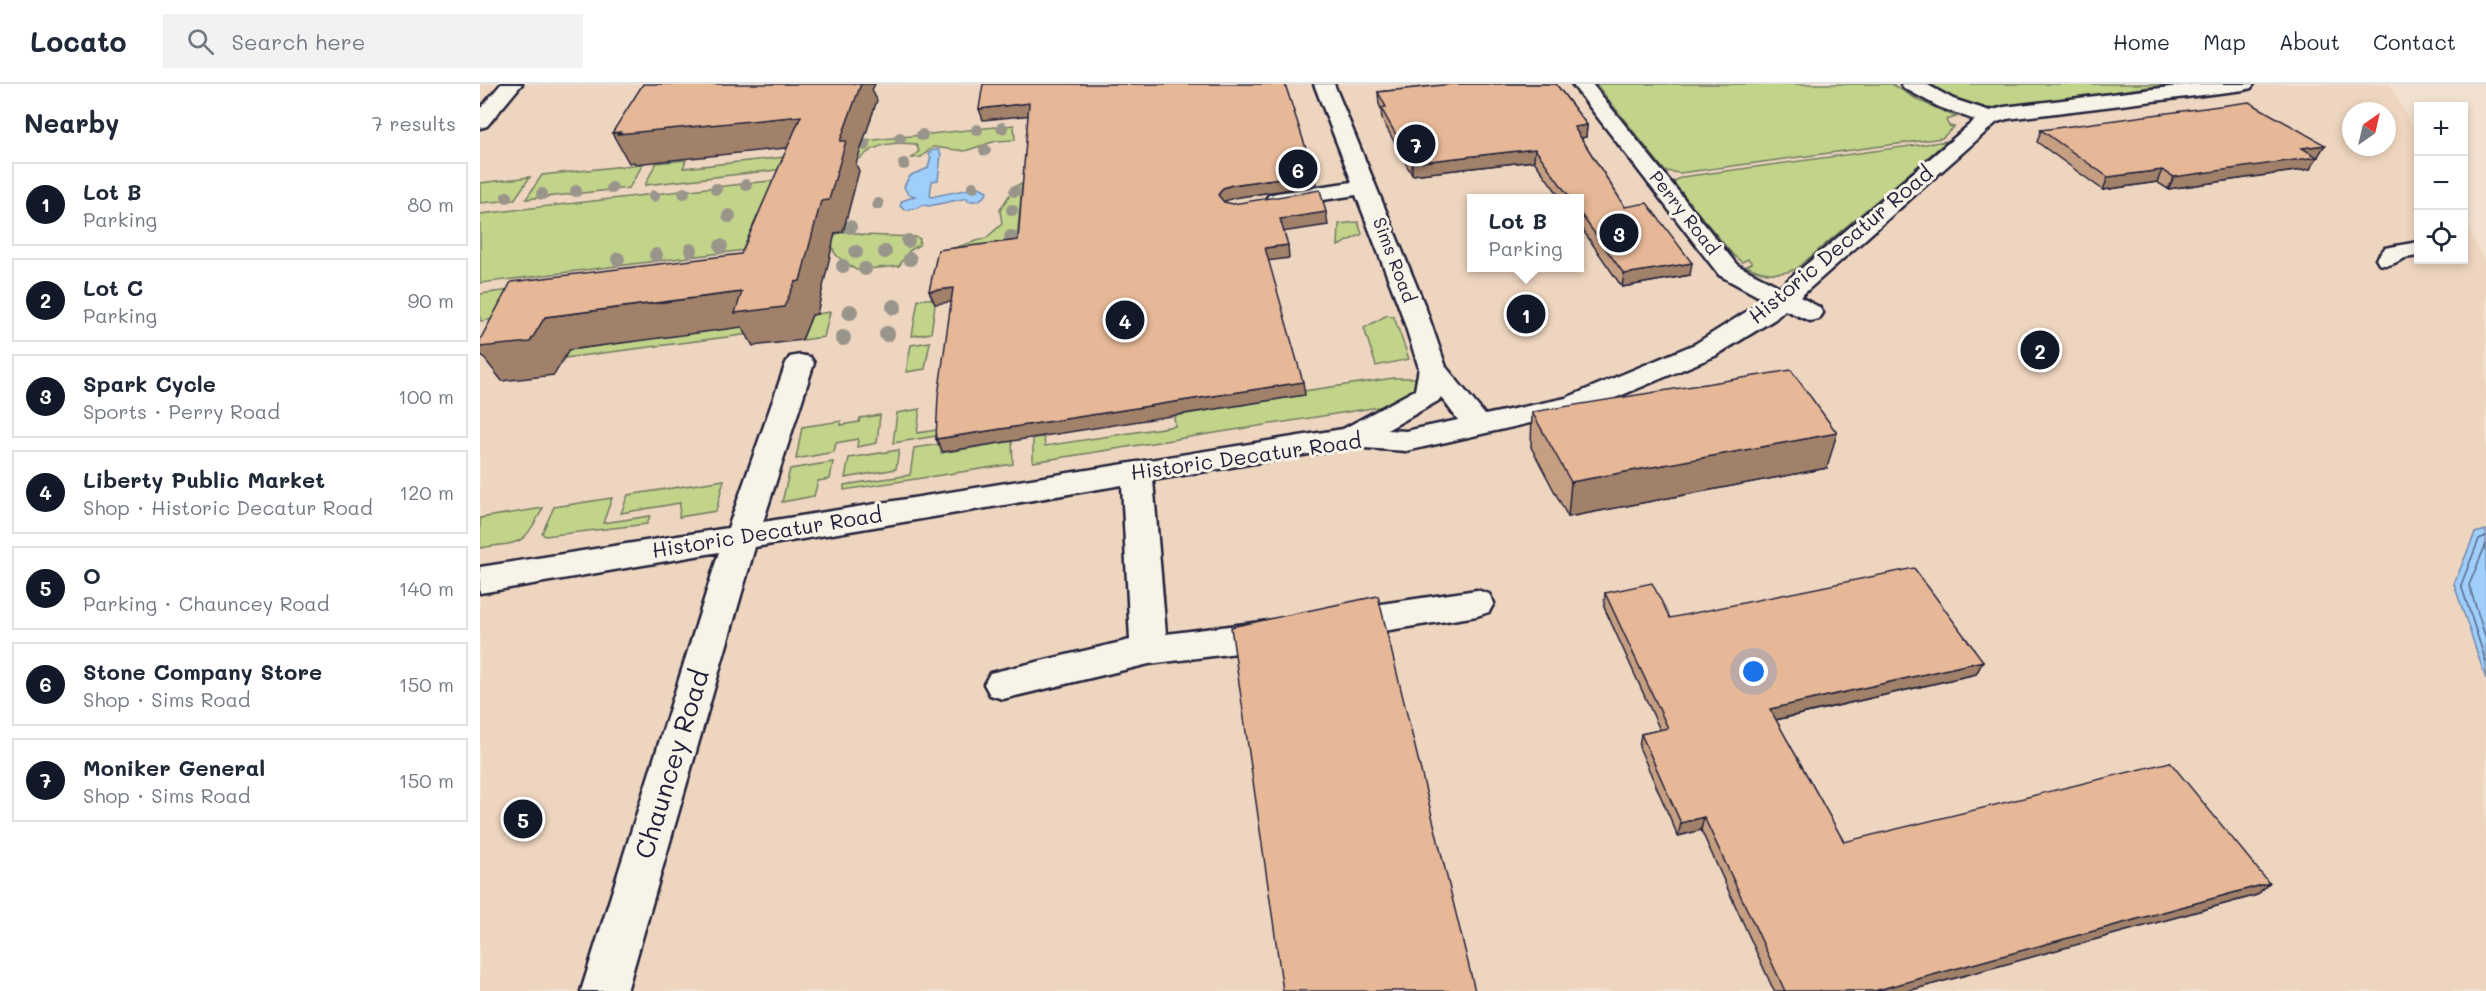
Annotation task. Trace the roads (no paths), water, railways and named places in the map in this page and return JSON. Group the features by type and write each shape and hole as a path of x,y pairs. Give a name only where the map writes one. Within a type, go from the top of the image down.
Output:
{"street":[{"path":"480,122 512,84"},
{"name":"Sims Road","path":"1324,84 1413,309 1433,368 1479,427"},
{"name":"Perry Road","path":"1582,84 1728,270 1809,313"},
{"path":"1911,84 1946,104 1990,118"},
{"name":"Historic Decatur Road","path":"480,580 1351,437 1406,441 1574,405 1705,350 1766,313 1990,118 2004,113 2244,84"},
{"path":"1256,204 1364,187"},
{"path":"2388,259 2394,253 2414,250"},
{"name":"Chauncey Road","path":"604,991 725,585 800,363"},
{"path":"1351,437 1428,396 1433,368"},
{"path":"1137,472 1149,650"},
{"path":"1003,684 1149,650 1302,630 1477,603"}],"water":[{"path":"933,150 939,150 941,155 938,180 932,181 931,197 979,187 987,191 986,195 978,201 968,201 967,198 905,210 900,206 902,201 915,196 908,194 904,187 913,174 928,168 931,157 928,154"},
{"path":"2486,530 2486,679 2454,584 2475,533"}],"place":[{"name":"Moniker General","path":"1416,144"},
{"name":"Stone Company Store","path":"1298,169"},
{"name":"Spark Cycle","path":"1619,233"},
{"name":"Lot B","path":"1526,314"},
{"name":"Liberty Public Market","path":"1125,320"},
{"name":"Lot C","path":"2040,350"},
{"name":"O","path":"523,819"}]}
